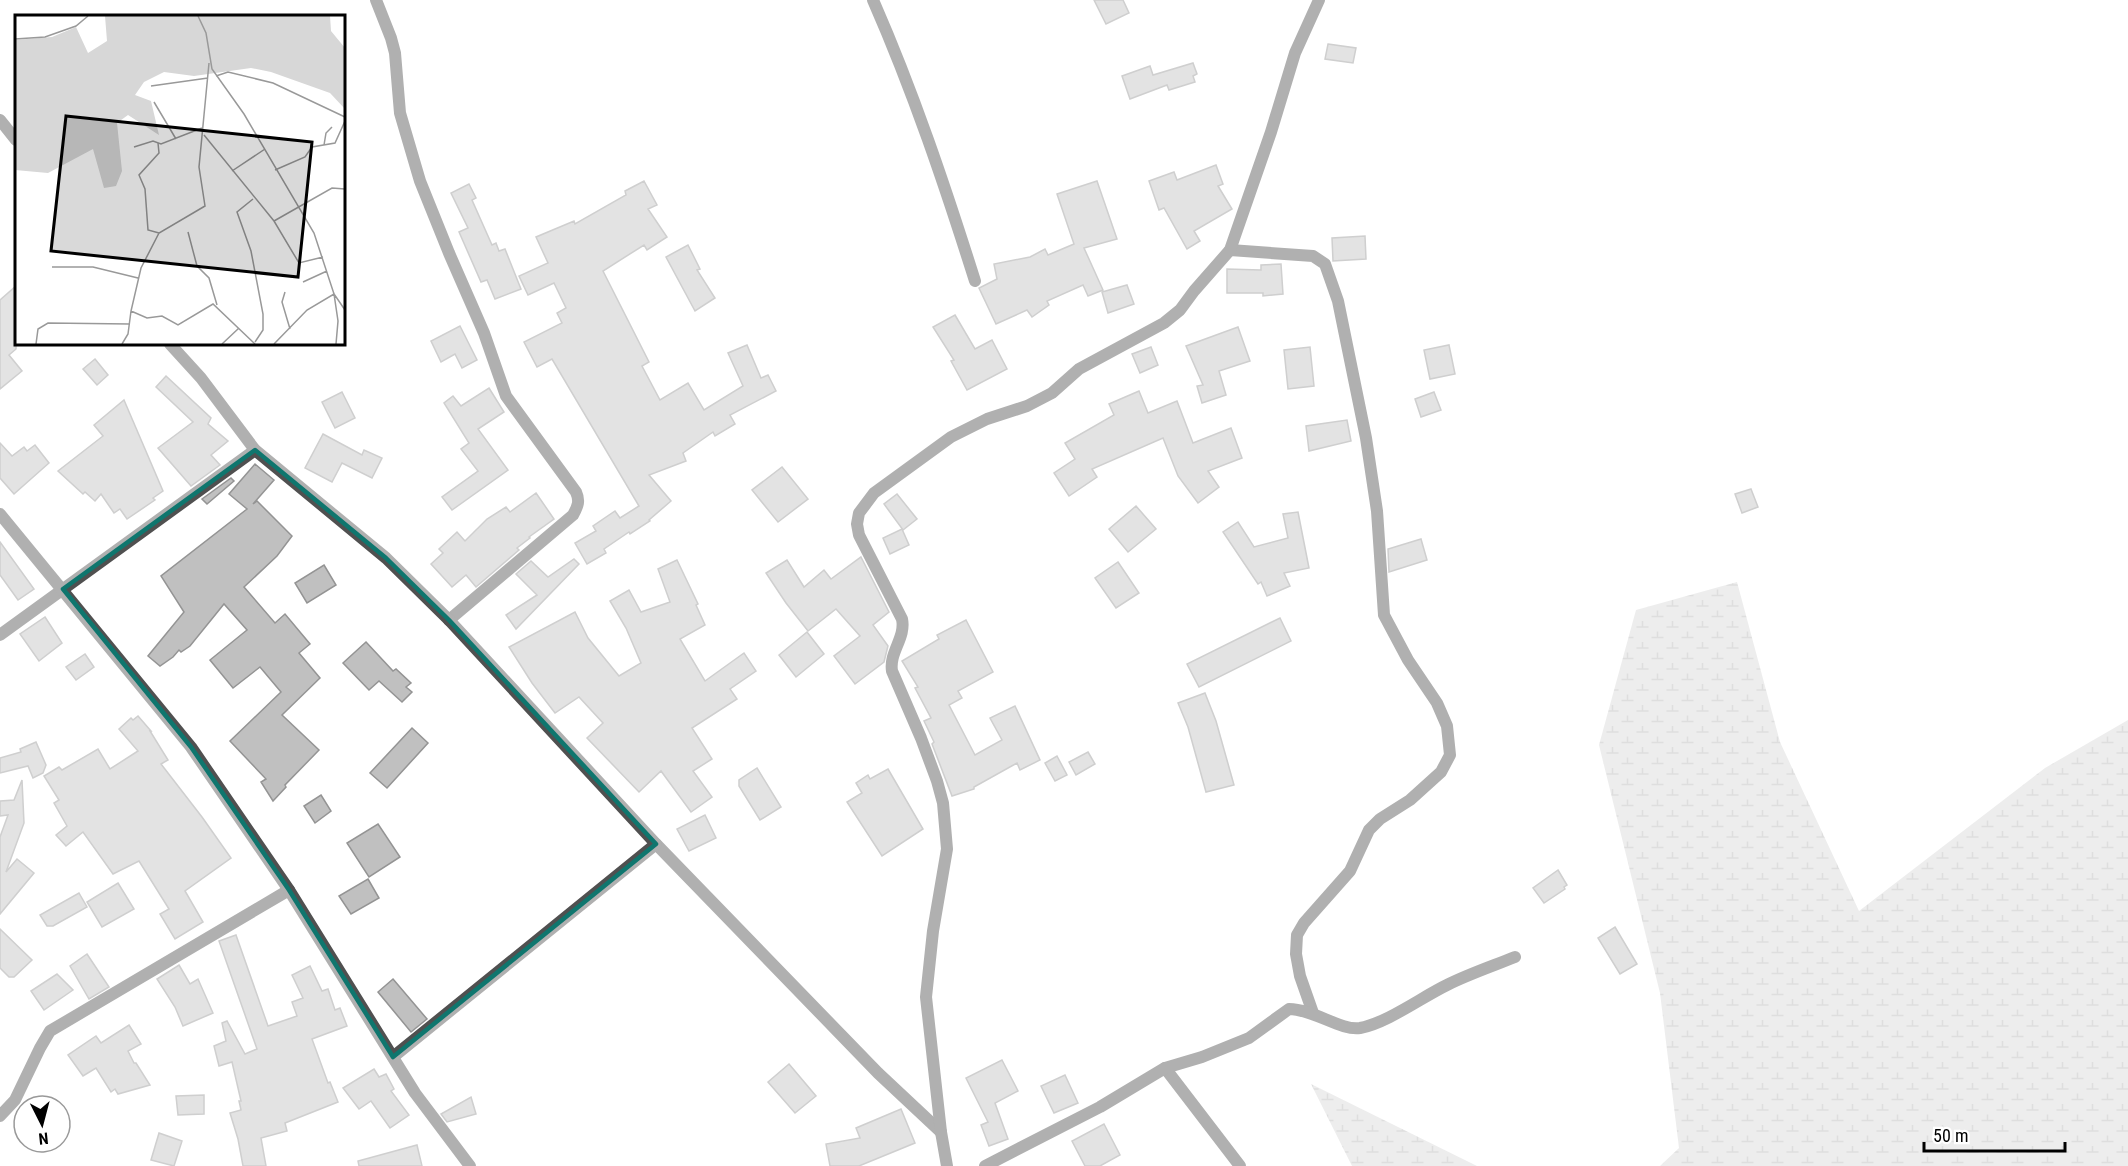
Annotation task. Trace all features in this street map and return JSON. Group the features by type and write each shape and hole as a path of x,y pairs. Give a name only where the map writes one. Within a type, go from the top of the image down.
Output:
{"street":[{"path":"376,0 393,46 400,113 420,181 484,333 506,396 579,498 578,507 573,515 449,620"},
{"path":"873,0 896,52 975,281"},
{"path":"947,1166 926,997 933,931 947,849 943,802 921,738 892,671 891,663 904,627 859,535 857,524 859,513 874,493 951,436 987,418 1027,406 1052,393 1078,369 1164,323 1180,310 1230,250 1271,132 1295,53 1319,0"},
{"path":"0,120 15,139"},
{"path":"1230,250 1313,256 1325,264 1338,301 1366,438 1377,512 1380,585 1384,615 1408,660 1437,703 1447,726 1450,755 1441,772 1410,800 1380,819 1369,830 1350,871 1304,923 1297,935 1296,954 1300,976 1312,1013"},
{"path":"171,345 201,378 255,450 386,558 449,620 656,844 878,1073 941,1132"},
{"path":"0,635 255,450"},
{"path":"0,514 191,747 290,890 415,1093 470,1166"},
{"path":"393,1057 656,844"},
{"path":"0,1116 15,1100 50,1032 290,890"},
{"path":"985,1166 1100,1107 1165,1068 1202,1057 1249,1038 1289,1009 1312,1013 1349,1027 1360,1028 1392,1016 1448,985 1515,957"},
{"path":"1165,1068 1240,1166"}],"highlighted area":[{"path":"255,450 386,558 449,620 656,844 393,1057 289,890 191,747 63,589"}],"green space":[{"path":"1737,582 1780,742 1859,911 2045,768 2128,720 2128,1166 1660,1166 1679,1148 1660,993 1599,745 1636,610"},
{"path":"1311,1084 1477,1166 1352,1166"}],"building":[{"path":"1094,0 1123,0 1129,13 1106,24"},
{"path":"1328,44 1356,48 1353,63 1325,59"},
{"path":"1193,63 1197,74 1193,76 1195,82 1169,90 1167,85 1130,99 1122,76 1150,66 1153,75"},
{"path":"1216,165 1223,184 1218,186 1232,209 1194,231 1200,241 1187,249 1164,208 1159,210 1149,181 1174,172 1177,180"},
{"path":"644,181 657,205 648,209 667,237 647,250 644,245 603,271 649,362 642,366 660,400 688,383 704,410 743,386 728,353 747,345 761,378 768,375 776,391 730,415 735,424 715,436 713,432 683,453 686,461 649,475 671,501 650,521 604,549 606,553 587,564 575,543 596,531 593,526 615,511 620,518 639,506 552,359 537,367 524,342 562,323 557,313 566,308 554,283 528,295 519,276 548,263 536,237 574,221 575,224 626,195 625,191"},
{"path":"1097,181 1117,239 1084,248 1103,290 1088,296 1083,285 1047,301 1049,305 1032,317 1027,310 996,324 979,288 997,279 994,264 1030,257 1045,249 1048,255 1074,244 1057,194"},
{"path":"469,184 476,198 472,200 492,245 496,243 499,251 505,249 521,289 495,299 487,280 481,282 459,232 468,228 451,193"},
{"path":"1365,236 1366,259 1333,261 1332,238"},
{"path":"688,245 700,269 697,270 715,298 695,311 666,257"},
{"path":"1281,264 1283,294 1263,296 1263,293 1227,293 1227,269 1261,270 1261,265"},
{"path":"1127,285 1134,304 1108,313 1102,292"},
{"path":"15,287 16,349 9,355 22,371 0,389 0,300"},
{"path":"955,315 975,349 992,340 1007,369 967,390 951,361 954,360 933,327"},
{"path":"460,326 477,360 462,368 455,354 441,362 431,341"},
{"path":"1238,327 1250,361 1219,371 1226,395 1202,403 1197,386 1203,385 1186,346"},
{"path":"1449,345 1455,374 1430,379 1424,350"},
{"path":"1151,347 1158,365 1140,373 1132,354"},
{"path":"1310,347 1314,386 1288,389 1284,350"},
{"path":"95,359 108,375 97,385 83,369"},
{"path":"166,376 211,418 208,424 228,441 211,455 220,465 191,486 158,448 193,422 156,387"},
{"path":"489,388 504,412 478,429 508,470 452,510 442,497 478,471 461,449 469,443 444,403 453,396 461,406"},
{"path":"1139,391 1148,413 1177,401 1193,443 1231,428 1242,458 1208,471 1219,487 1198,503 1178,476 1163,438 1092,469 1097,477 1069,496 1054,473 1075,459 1065,443 1114,415 1109,404"},
{"path":"342,392 355,418 335,428 322,402"},
{"path":"1434,392 1441,410 1421,417 1415,399"},
{"path":"124,400 163,491 153,498 155,500 127,519 120,509 114,513 101,494 95,501 85,492 83,494 58,471 103,436 94,425"},
{"path":"1347,420 1351,441 1309,451 1306,426"},
{"path":"323,434 362,455 364,450 382,458 372,478 342,463 332,482 305,468"},
{"path":"0,443 12,456 24,447 27,451 35,445 49,463 14,494 0,478"},
{"path":"255,464 274,480 253,504 257,501 292,536 277,556 244,587 275,623 285,614 310,644 299,653 320,678 282,715 319,750 285,785 286,787 273,801 261,782 266,779 230,741 281,692 260,667 233,688 210,660 247,630 224,604 190,646 181,652 179,650 160,666 148,656 184,612 161,576 247,509 229,494"},
{"path":"782,467 808,499 778,522 752,490"},
{"path":"231,478 234,481 207,504 202,499"},
{"path":"1751,489 1758,507 1742,513 1735,494"},
{"path":"536,493 554,519 529,537 517,548 519,550 476,587 466,575 452,587 431,564 443,553 439,549 457,532 465,541 487,519 506,507 510,512"},
{"path":"897,494 917,519 903,530 884,504"},
{"path":"1136,506 1156,529 1128,552 1109,529"},
{"path":"1298,512 1309,568 1284,573 1290,586 1267,596 1261,582 1258,584 1223,532 1238,522 1254,547 1288,538 1283,514"},
{"path":"902,529 909,545 890,554 883,538"},
{"path":"1421,539 1427,560 1389,572 1388,549"},
{"path":"0,542 34,589 18,600 0,575"},
{"path":"861,557 889,612 873,625 888,646 884,662 855,684 834,656 860,636 836,609 808,631 766,573 787,560 804,587 824,570 831,579"},
{"path":"574,559 579,564 516,629 506,615 537,595 516,574 531,561 548,577"},
{"path":"677,560 698,604 696,605 705,625 680,639 705,681 744,653 756,671 730,689 737,699 692,728 712,759 693,771 712,797 691,812 661,771 639,792 587,738 603,723 579,697 555,713 509,647 575,612 588,638 619,676 641,663 626,628 610,601 629,590 641,612 670,602 658,569"},
{"path":"1118,562 1139,593 1116,608 1095,578"},
{"path":"324,565 336,585 307,603 295,583"},
{"path":"45,617 62,643 39,661 20,634"},
{"path":"1280,618 1291,641 1199,687 1187,664"},
{"path":"966,620 993,672 958,691 962,698 949,705 975,755 1002,740 990,718 1015,706 1040,760 1020,770 1017,763 974,789 952,796 932,744 934,742 924,721 931,718 915,688 918,687 902,661 939,639 937,635"},
{"path":"807,632 824,654 796,677 779,655"},
{"path":"366,642 393,671 396,669 411,683 406,687 412,692 402,702 379,681 369,690 343,663"},
{"path":"85,654 94,667 76,680 66,667"},
{"path":"1205,693 1216,721 1234,785 1206,792 1188,727 1178,703"},
{"path":"138,716 151,731 168,760 161,764 231,858 185,891 203,922 175,939 160,914 169,909 139,861 113,874 83,832 66,846 56,835 67,826 54,803 59,800 44,776 59,767 62,770 98,749 110,769 138,751 119,729 131,718 133,720"},
{"path":"412,728 428,743 387,788 370,773"},
{"path":"36,742 46,765 43,773 33,778 28,766 0,773 0,758 21,752 20,749"},
{"path":"1088,752 1095,764 1076,775 1069,762"},
{"path":"1057,756 1067,775 1055,781 1045,763"},
{"path":"757,768 781,807 760,820 739,786 739,780"},
{"path":"888,769 923,829 882,856 847,802 862,793 856,783 868,775 870,779"},
{"path":"22,780 24,823 6,872 17,859 34,873 0,914 0,837 8,815 0,816 0,801 14,800"},
{"path":"321,795 331,811 315,823 304,806"},
{"path":"705,815 716,838 689,851 677,829"},
{"path":"378,824 400,857 369,877 347,843"},
{"path":"1558,870 1567,885 1565,889 1544,903 1533,888"},
{"path":"368,879 379,898 351,914 339,896"},
{"path":"118,883 134,909 102,927 87,902"},
{"path":"79,893 87,907 53,926 47,926 40,915"},
{"path":"1615,927 1637,964 1620,974 1598,938"},
{"path":"0,929 32,960 14,977 9,977 0,968"},
{"path":"236,935 268,1026 297,1016 292,1002 303,998 292,975 310,966 322,991 328,989 335,1010 340,1008 347,1026 312,1039 328,1083 330,1082 338,1102 285,1123 287,1131 261,1138 266,1166 243,1166 230,1113 241,1110 232,1062 219,1066 214,1046 226,1041 222,1023 227,1021 245,1054 257,1049 219,941"},
{"path":"87,954 109,987 89,999 70,966"},
{"path":"179,965 190,984 198,979 213,1013 183,1026 175,1007 157,979"},
{"path":"57,974 73,990 44,1010 31,991"},
{"path":"393,979 427,1019 411,1032 378,992"},
{"path":"129,1025 141,1044 128,1051 150,1085 118,1094 115,1089 111,1092 96,1068 83,1076 68,1055 96,1036 101,1043"},
{"path":"1002,1060 1018,1091 995,1103 1008,1139 989,1146 981,1125 988,1122 966,1078"},
{"path":"789,1064 816,1096 795,1113 768,1082"},
{"path":"374,1069 379,1077 386,1074 394,1089 391,1091 409,1115 390,1128 371,1101 359,1109 343,1088"},
{"path":"1065,1075 1078,1103 1054,1113 1041,1086"},
{"path":"204,1095 204,1114 178,1115 176,1096"},
{"path":"471,1097 476,1114 447,1122 441,1114"},
{"path":"901,1109 915,1143 859,1166 830,1166 826,1144 860,1138 856,1128"},
{"path":"1104,1124 1120,1155 1100,1166 1085,1166 1072,1141"},
{"path":"159,1133 182,1141 174,1166 151,1160"},
{"path":"417,1145 422,1166 359,1166 358,1161"}]}
